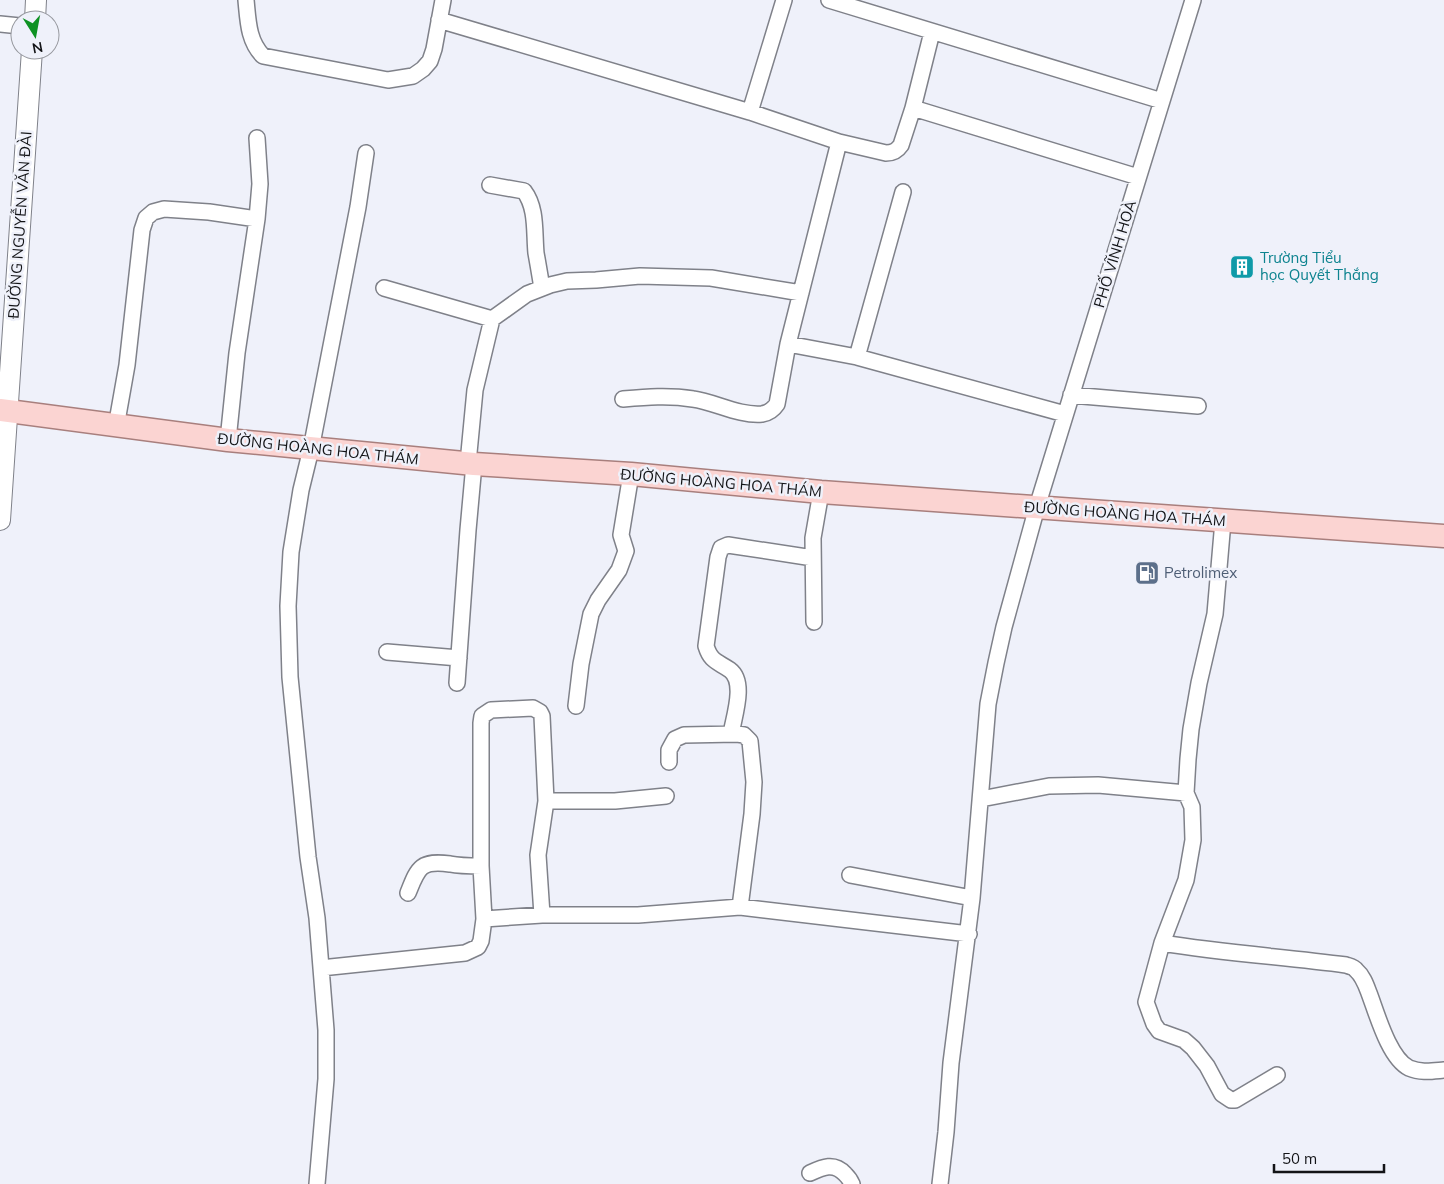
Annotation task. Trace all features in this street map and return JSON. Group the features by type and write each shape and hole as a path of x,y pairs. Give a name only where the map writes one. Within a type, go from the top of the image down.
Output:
{"main road":[{"name":"ĐƯỜNG HOÀNG HOA THÁM","path":"4,411 228,440 471,463 631,474 821,492 1444,536"}],"street":[{"path":"246,0 251,38 256,49 263,56 388,80 413,76 430,61 443,0"},
{"path":"750,112 784,0"},
{"path":"829,0 1162,101"},
{"name":"PHỐ VĨNH HOÀ","path":"940,1184 951,1063 969,934 988,704 996,663 1037,507 1193,0"},
{"path":"439,20 750,112 839,142 886,153 892,153 902,145 932,32"},
{"name":"ĐƯỜNG NGUYỄN VĂN ĐÀI","path":"0,520 4,411 31,60"},
{"path":"913,108 1138,177"},
{"path":"228,440 237,353 257,219 260,184 257,138"},
{"path":"623,399 659,396 686,398 752,414 763,414 772,411 777,404 788,344 839,142"},
{"path":"317,1184 326,1079 326,1030 317,918 308,857 290,677 288,606 291,552 300,490 311,449 358,207 366,153"},
{"path":"490,186 524,191 527,195 532,206 542,288"},
{"path":"857,356 903,192"},
{"path":"116,427 127,365 142,230 146,218 154,212 164,210 209,212 257,219"},
{"path":"457,683 468,530 475,390 492,319 527,294 567,281 640,276 711,278 801,293"},
{"path":"384,288 492,319"},
{"path":"788,344 857,356 1065,414"},
{"path":"1071,395 1198,406"},
{"path":"576,706 581,664 591,614 598,600 619,570 626,551 621,535 631,474"},
{"path":"814,622 813,538 821,492"},
{"path":"1223,521 1215,614 1191,729 1186,793 1192,807 1193,840 1190,861 1186,880 1162,943 1146,1002 1154,1024 1159,1031 1184,1040 1193,1048 1207,1066 1222,1094 1231,1100 1235,1100 1277,1075"},
{"path":"731,734 739,691 738,682 731,671 713,661 706,646 718,557 721,548 728,545 814,558"},
{"path":"387,652 459,658"},
{"path":"321,968 465,953 473,951 482,941 484,919 481,866 481,723 482,716 491,710 532,708 540,712 542,716 546,801 538,856 542,915"},
{"path":"669,762 669,750 675,739 684,735 744,735 750,741 754,782 752,814 740,908"},
{"path":"981,799 1049,786 1098,785 1186,793"},
{"path":"546,801 615,801 666,796"},
{"path":"408,893 414,878 422,866 431,862 481,866"},
{"path":"850,875 972,898"},
{"path":"484,919 542,915 638,915 740,908 969,934"},
{"path":"1162,943 1205,950 1346,965 1356,969 1364,979 1390,1045 1398,1059 1408,1068 1417,1071 1444,1070"},
{"path":"810,1172 826,1166 833,1166 842,1171 851,1180 852,1184"}],"place":[{"name":"Trường Tiểu học Quyết Thắng","path":"1242,267"},
{"name":"Petrolimex","path":"1147,573"}]}
